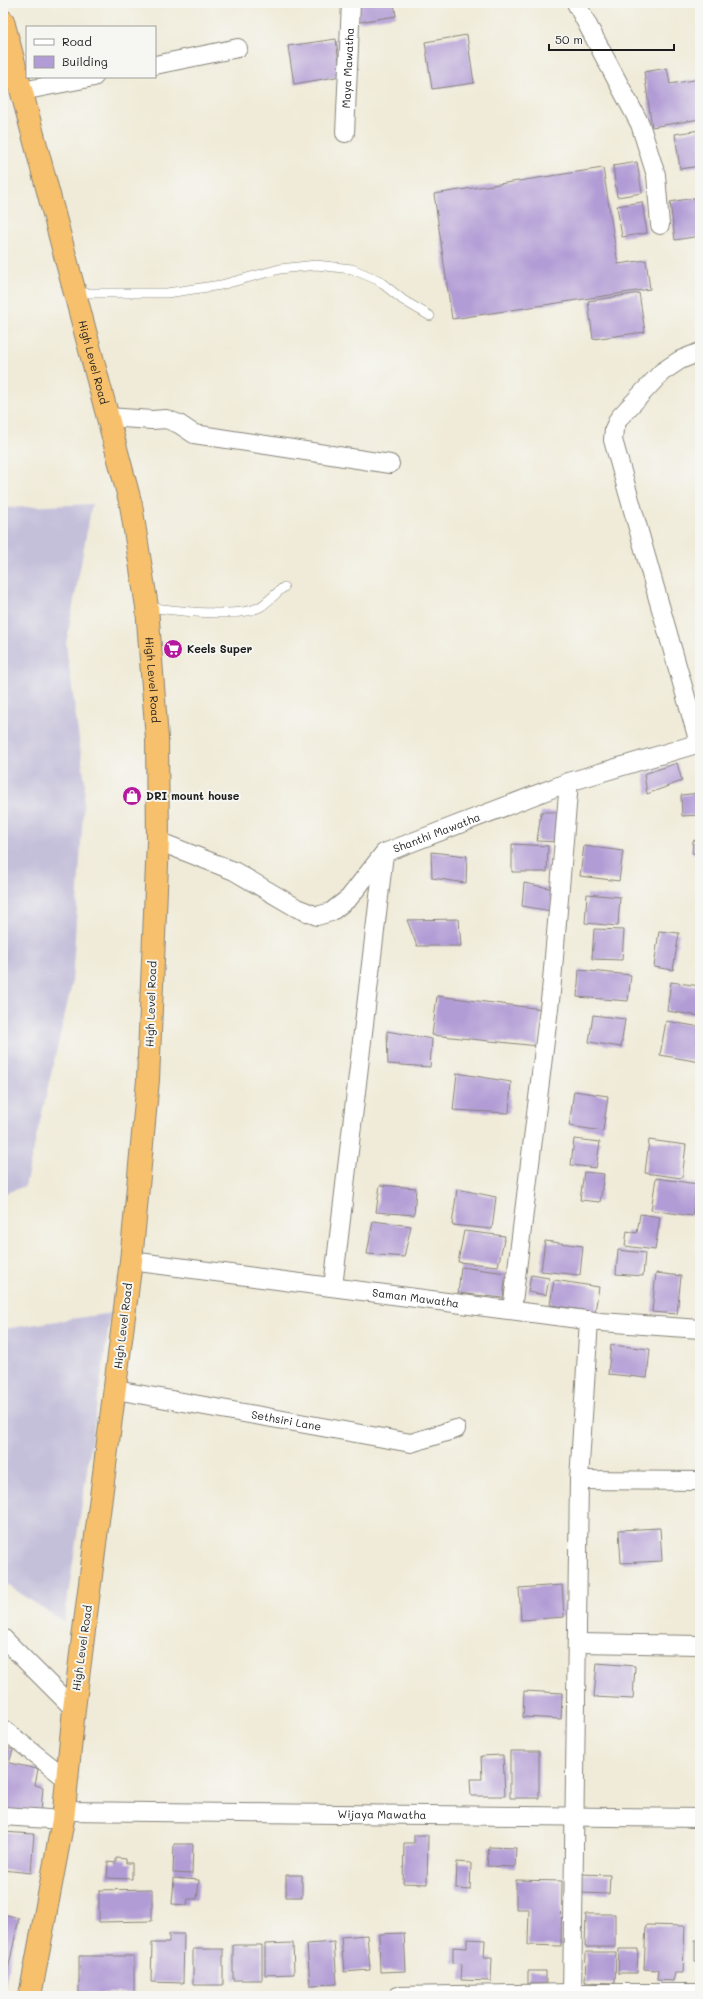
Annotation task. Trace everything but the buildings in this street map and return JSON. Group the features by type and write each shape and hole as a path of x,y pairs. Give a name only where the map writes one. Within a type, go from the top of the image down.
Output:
{"highway":[{"name":"High Level Road","path":"3,21 131,505 147,607 157,739 158,841 148,1080 131,1261 116,1390 74,1709 64,1816 30,1996"}],"street":[{"name":"Maya Mawatha","path":"346,133 351,3"},
{"path":"576,3 640,124 656,175 660,225"},
{"path":"156,65 238,48"},
{"path":"22,91 89,78"},
{"path":"699,743 613,440 614,430 619,418 662,372 680,360 700,352"},
{"path":"107,416 152,420 166,419 179,424 194,434 390,464"},
{"name":"Shanthi Mawatha","path":"158,841 234,871 297,908 317,916 331,912 349,898 384,853 570,782 699,743"},
{"path":"512,1310 551,992 570,782"},
{"path":"333,1287 384,853"},
{"name":"Saman Mawatha","path":"131,1261 589,1320 700,1329"},
{"path":"572,1994 579,1480 589,1320"},
{"name":"Sethsiri Lane","path":"116,1390 411,1443 456,1429"},
{"path":"579,1480 700,1481"},
{"path":"3,1638 74,1709"},
{"path":"576,1643 700,1645"},
{"path":"3,1729 68,1780"},
{"name":"Wijaya Mawatha","path":"3,1816 700,1818"},
{"path":"398,1996 700,1992"}],"lane":[{"path":"75,293 167,293 221,285 280,269 316,265 352,269 378,280 403,300 430,316"},
{"path":"147,607 194,612 233,613 259,607 284,587"}],"shaded area":[{"path":"92,504 66,644 85,783 72,984 25,1186 3,1194 3,508"},
{"path":"111,1313 64,1622 3,1582 3,1329"}],"place":[{"name":"Keels Super","path":"173,649"},
{"name":"DRI mount house","path":"132,796"}]}
